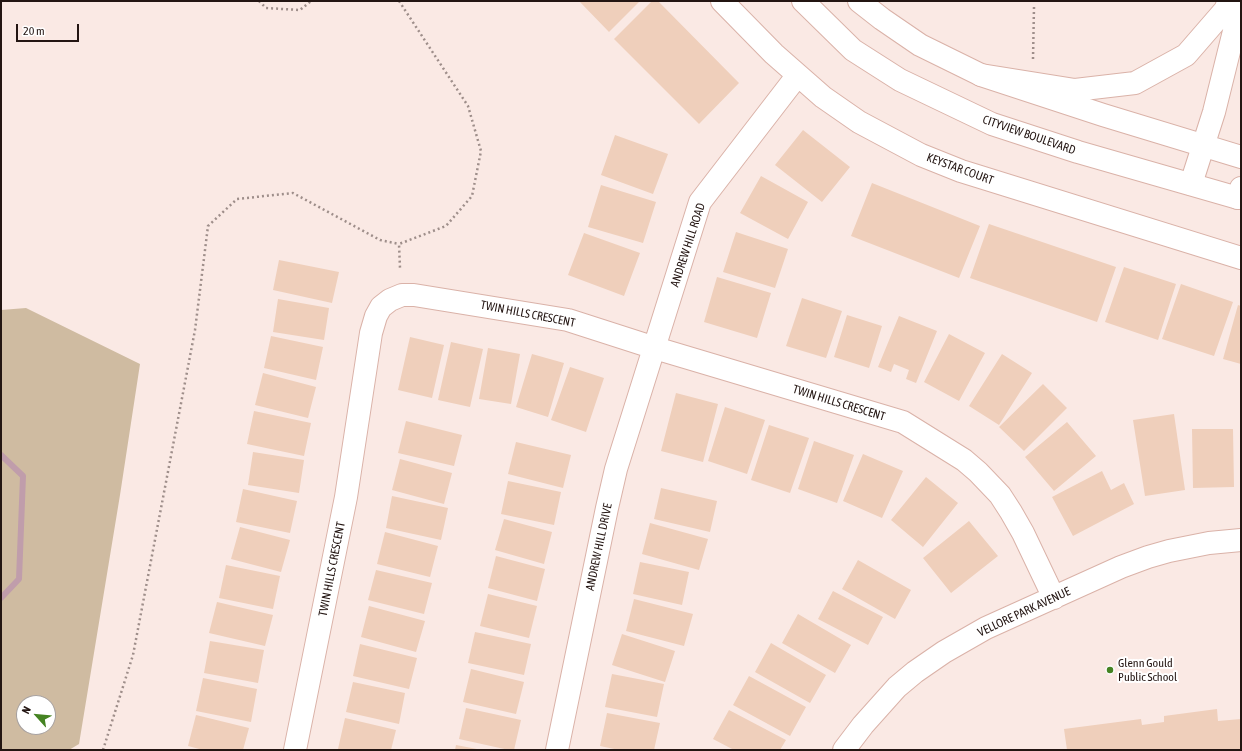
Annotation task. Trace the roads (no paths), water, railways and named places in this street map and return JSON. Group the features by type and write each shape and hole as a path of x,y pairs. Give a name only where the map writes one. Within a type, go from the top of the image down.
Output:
{"main road":[{"name":"KEYSTAR COURT","path":"722,1 774,54 822,97 860,122 921,155 968,173 1241,258"},
{"name":"CITYVIEW BOULEVARD","path":"803,1 853,50 900,80 992,124 1078,152 1191,184 1240,193"},
{"path":"859,1 920,45 981,75 1103,115 1241,157"},
{"path":"981,75 1075,90 1135,83 1186,55 1225,10 1228,1"},
{"path":"1191,184 1214,112 1241,3"},
{"name":"ANDREW HILL ROAD","path":"655,348 700,202 797,76"},
{"name":"TWIN HILLS CRESCENT","path":"295,750 346,497 371,333 376,316 381,307 390,300 402,295 414,295 568,320 655,348 903,422 964,460 1000,495 1023,533 1054,598"},
{"name":"ANDREW HILL DRIVE","path":"556,750 616,469 655,348"},
{"name":"VELLORE PARK AVENUE","path":"844,750 896,687 944,652 980,631 1121,567 1148,557 1209,543 1241,540"}],"waterway":[{"path":"1,455 23,476 19,579 1,598"}],"place":[{"name":"Glenn Gould Public School","path":"1110,670"}]}
